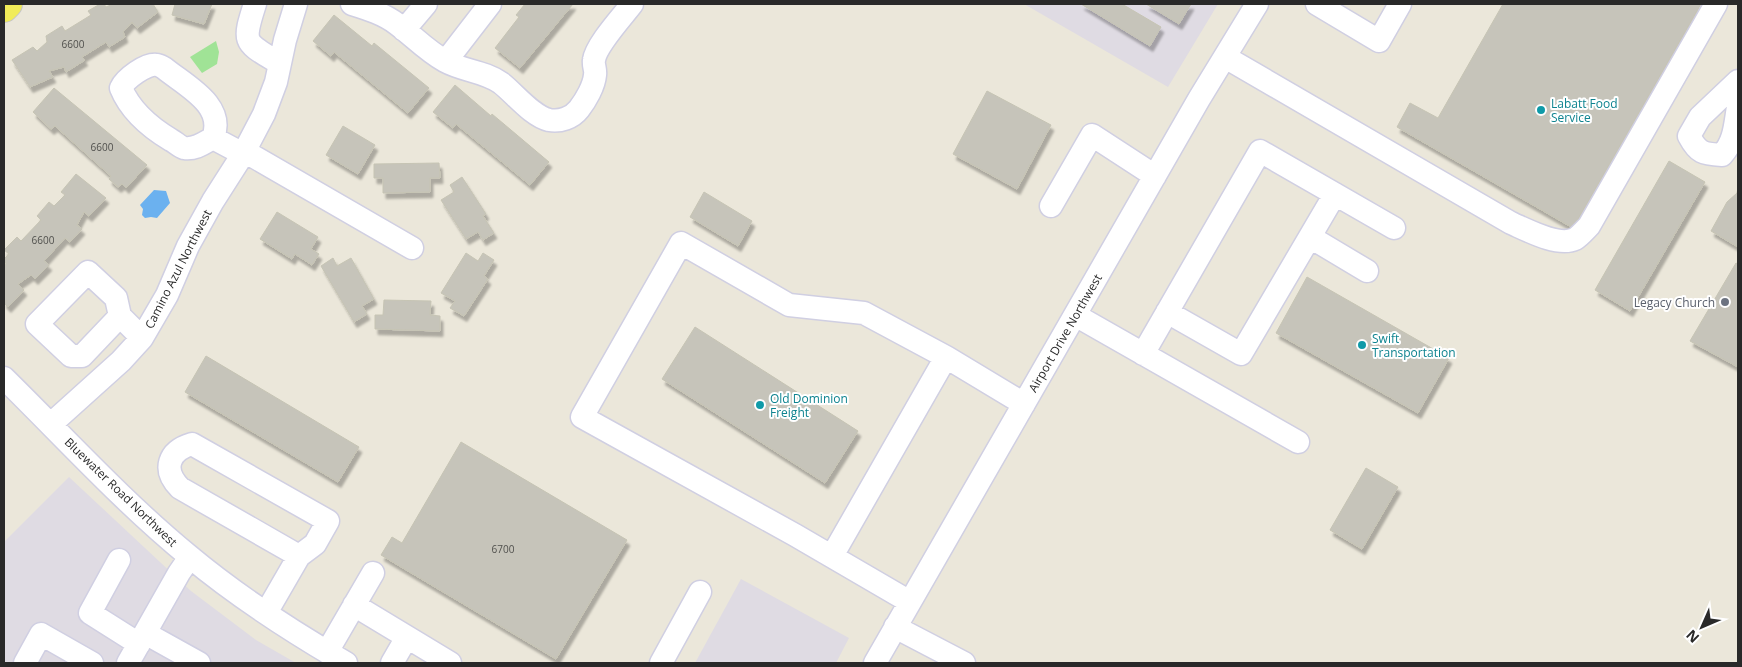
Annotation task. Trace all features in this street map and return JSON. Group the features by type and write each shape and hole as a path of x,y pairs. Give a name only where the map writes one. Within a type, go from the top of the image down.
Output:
{"main road":[{"path":"4,8 8,4"}],"street":[{"path":"255,4 246,30 248,40 256,49 279,64"},
{"name":"Camino Azul Northwest","path":"50,424 121,361 142,338 167,294 188,246 213,201 244,152 264,114 276,82 279,64 296,4"},
{"path":"352,4 374,11 396,23 432,53 446,61 482,74 500,83 529,108 547,119 562,121 579,110 590,91 595,75 594,59 599,46 632,4"},
{"path":"404,30 426,4"},
{"path":"446,61 490,4"},
{"name":"Airport Drive Northwest","path":"875,663 1155,176 1258,4"},
{"path":"1317,4 1379,41 1400,4"},
{"path":"1225,57 1511,223 1546,238 1566,242 1576,239 1589,226 1716,4"},
{"path":"1738,81 1700,117 1689,136 1696,149 1708,154 1722,154 1729,148 1734,136 1738,107"},
{"path":"1051,206 1092,135 1155,176"},
{"path":"213,138 244,152 412,248"},
{"path":"1143,354 1260,151 1394,228"},
{"path":"1167,312 1241,354 1335,194"},
{"path":"1310,237 1367,271"},
{"path":"910,602 832,556 582,417 681,242 789,304 864,313 946,356 1024,404"},
{"path":"1075,315 1298,442"},
{"path":"120,316 142,338"},
{"path":"832,556 946,356"},
{"name":"Bluewater Road Northwest","path":"4,378 144,518 190,557 266,613 336,658"},
{"path":"266,613 299,556 315,544 328,521 192,444 183,446 175,453 169,465 169,473 173,481 180,488 299,556"},
{"path":"128,663 190,557"},
{"path":"118,560 90,613 199,663"},
{"path":"336,658 354,605 373,573"},
{"path":"661,663 700,592"},
{"path":"354,605 450,663"},
{"path":"896,627 964,663"},
{"path":"25,663 41,634 92,663"},
{"path":"392,663 407,638"}],"shaded area":[{"path":"1024,4 1218,4 1168,87"},
{"path":"69,477 191,591 256,640 296,663 4,663 4,542"},
{"path":"741,579 849,638 836,663 695,663"}],"green space":[{"path":"216,41 219,52 217,64 202,73 190,57"}],"water":[{"path":"154,190 166,191 170,203 157,218 145,218 142,215 143,209 140,205"}],"building":[{"path":"100,4 104,4 106,7 113,4 153,4 158,12 137,28 132,22 123,32 125,37 109,47 106,42 82,57 85,60 66,72 64,67 49,71 53,77 30,87 12,60 33,47 37,51 47,42 46,36 62,26 65,31 91,15 88,11"},
{"path":"175,4 212,4 204,24 172,15"},
{"path":"525,4 573,4 520,68 495,48 519,17 516,15"},
{"path":"1081,4 1122,4 1161,27 1150,46"},
{"path":"1146,4 1191,4 1179,24"},
{"name":"Labatt Food Service","path":"1503,4 1701,4 1573,228 1397,127 1410,103 1438,118"},
{"path":"334,15 372,46 374,43 429,88 408,113 334,52 331,56 313,41"},
{"path":"455,85 549,162 530,185 456,124 453,128 433,112"},
{"path":"54,88 147,165 126,188 122,184 118,187 109,179 111,176 55,126 51,129 33,112"},
{"path":"987,91 1051,125 1017,189 953,154"},
{"path":"343,126 375,145 358,174 326,155"},
{"path":"1669,161 1705,182 1630,311 1595,290"},
{"path":"439,163 440,178 430,178 430,192 383,193 383,178 374,178 374,164"},
{"path":"76,174 106,198 89,216 84,212 77,225 82,229 70,242 65,238 44,261 49,265 35,279 31,275 18,284 24,290 8,307 4,303 4,267 6,264 4,259 9,254 4,250 17,237 21,241 41,220 37,216 49,202 54,206 65,195 61,192"},
{"path":"462,177 486,214 483,216 494,233 483,240 478,232 466,239 441,200 454,192 450,185"},
{"path":"1738,188 1738,247 1711,231 1727,202 1737,193"},
{"path":"704,192 752,221 738,246 690,217"},
{"path":"277,212 318,237 311,249 319,254 312,265 295,254 292,259 260,239"},
{"path":"466,253 478,261 483,253 494,260 484,276 488,279 464,316 450,308 455,301 441,293"},
{"path":"333,258 337,266 351,258 374,299 362,306 367,314 354,322 321,266"},
{"name":"Legacy Church","path":"1736,263 1738,264 1738,367 1690,341"},
{"name":"Swift Transportation","path":"1307,277 1449,358 1418,413 1276,333"},
{"path":"384,300 431,301 430,315 440,316 440,331 375,329 375,315 383,315"},
{"name":"Old Dominion Freight","path":"695,327 858,431 825,483 662,379"},
{"path":"206,356 359,447 338,482 185,392"},
{"path":"461,442 627,540 556,659 381,555 392,537 402,543"},
{"path":"1366,468 1398,487 1362,549 1330,530"}],"place":[{"name":"Labatt Food Service","path":"1541,110"},
{"name":"Legacy Church","path":"1725,302"},
{"name":"Swift Transportation","path":"1362,345"},
{"name":"Old Dominion Freight","path":"760,405"}]}
